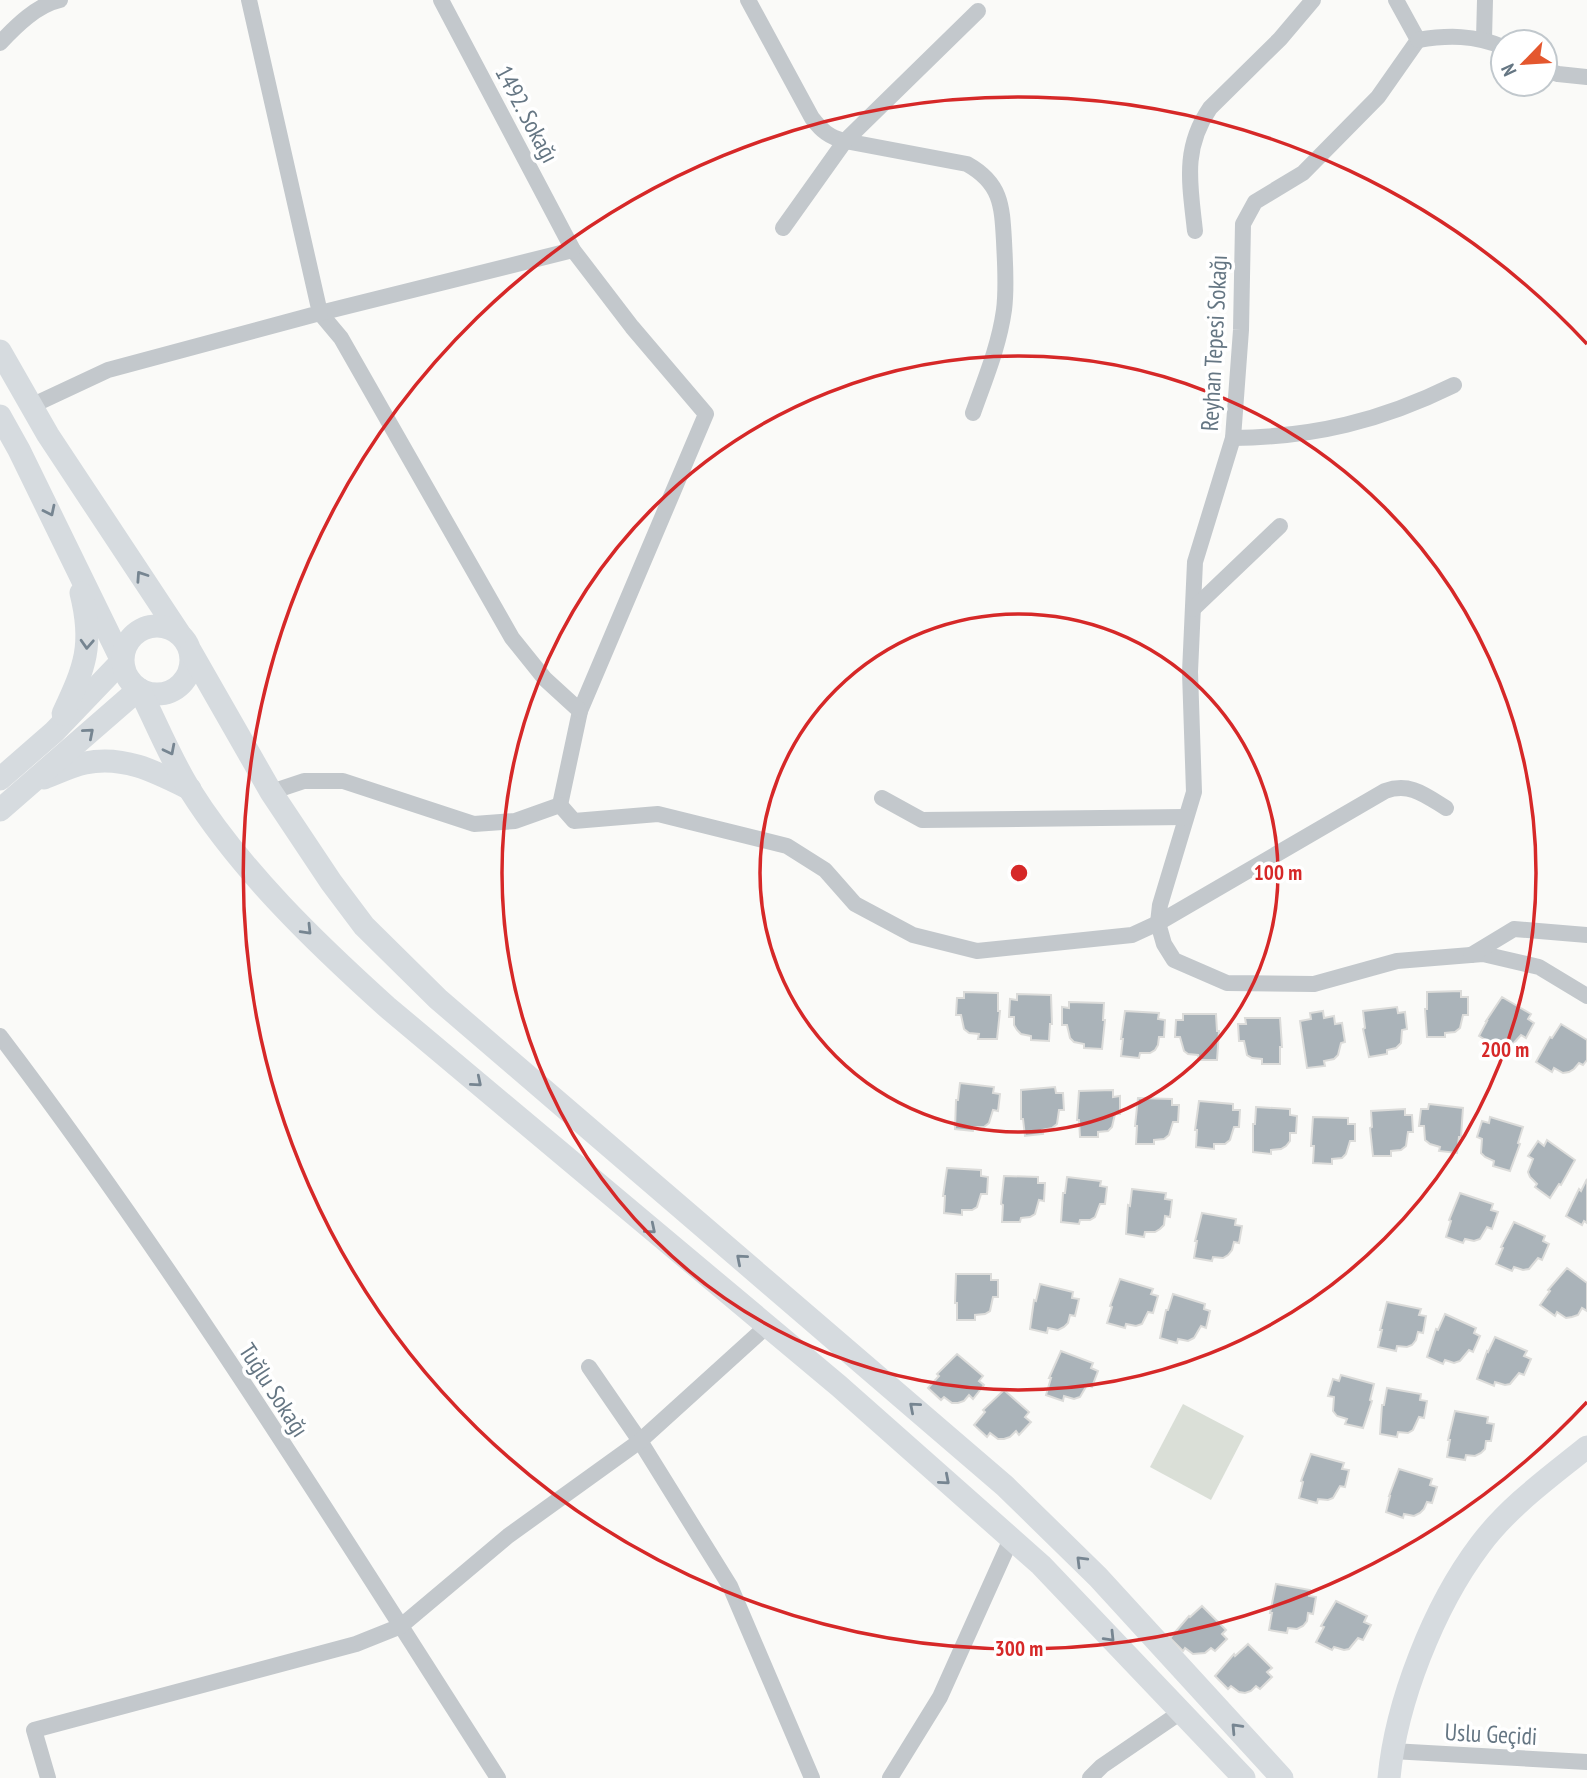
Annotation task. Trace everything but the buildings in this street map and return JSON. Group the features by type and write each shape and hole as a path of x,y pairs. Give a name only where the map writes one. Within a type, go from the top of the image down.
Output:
{"street":[{"path":"249,0 320,313 341,338 512,638 545,679 580,711 560,805"},
{"name":"1492. Sokağı","path":"441,0 573,250 632,327 706,414 580,711"},
{"path":"748,0 812,118 822,131 832,138 845,141 967,164 984,175 995,190 1002,207 1006,296 998,341 973,413"},
{"path":"1195,231 1189,159 1191,146 1202,120 1210,108 1280,39 1313,0"},
{"path":"1396,0 1419,40 1446,35 1489,41"},
{"path":"1484,39 1485,0"},
{"path":"0,43 17,24 54,1"},
{"path":"783,228 845,141 978,11"},
{"name":"Reyhan Tepesi Sokağı","path":"1158,923 1160,905 1194,792 1189,672 1195,562 1233,438 1241,330 1243,224 1247,212 1255,202 1303,173 1378,97 1419,40"},
{"path":"1559,74 1587,77"},
{"path":"31,406 108,370 320,313 573,250"},
{"path":"0,351 47,435 185,643 271,792 364,926 407,970 1005,1486 1098,1577 1282,1778"},
{"path":"1233,438 1277,437 1332,430 1395,412 1454,385"},
{"path":"0,416 122,661"},
{"path":"1193,609 1280,526"},
{"path":"54,733 77,685 87,654 88,620 70,553"},
{"path":"146,626 169,627 185,643 191,664 188,675 172,691 149,694 139,690 124,673 123,650 128,639 146,626"},
{"path":"0,779 54,733 122,661"},
{"path":"0,810 139,690"},
{"path":"139,690 190,789 267,889 355,977 839,1386 1041,1565 1244,1778"},
{"path":"31,783 85,764 111,761 140,765 190,789"},
{"path":"271,792 304,781 342,781 474,824 515,821 560,805"},
{"path":"560,805 573,821 658,814 787,846 825,870 855,904 913,935 977,951 1132,935 1158,923 1385,792 1405,787 1416,789 1446,808"},
{"path":"882,798 922,820 1186,817"},
{"path":"1158,923 1164,944 1174,960 1227,983 1314,984 1397,961 1483,954 1539,967 1587,996"},
{"path":"1471,955 1514,929 1587,935"},
{"name":"Tuğlu Sokağı","path":"0,1036 82,1146 242,1382 498,1778"},
{"path":"48,1778 34,1730 356,1644 401,1626 508,1536 640,1440 767,1326"},
{"path":"589,1367 640,1440 730,1586 812,1778"},
{"path":"1389,1778 1392,1751 1407,1690 1453,1584 1481,1543 1515,1506 1586,1449"},
{"path":"890,1778 940,1697 1011,1539"},
{"path":"1090,1778 1102,1766 1181,1712"},
{"name":"Uslu Geçidi","path":"1392,1751 1587,1762"}],"shaded area":[{"path":"1183,1404 1244,1436 1211,1500 1150,1467"}]}
